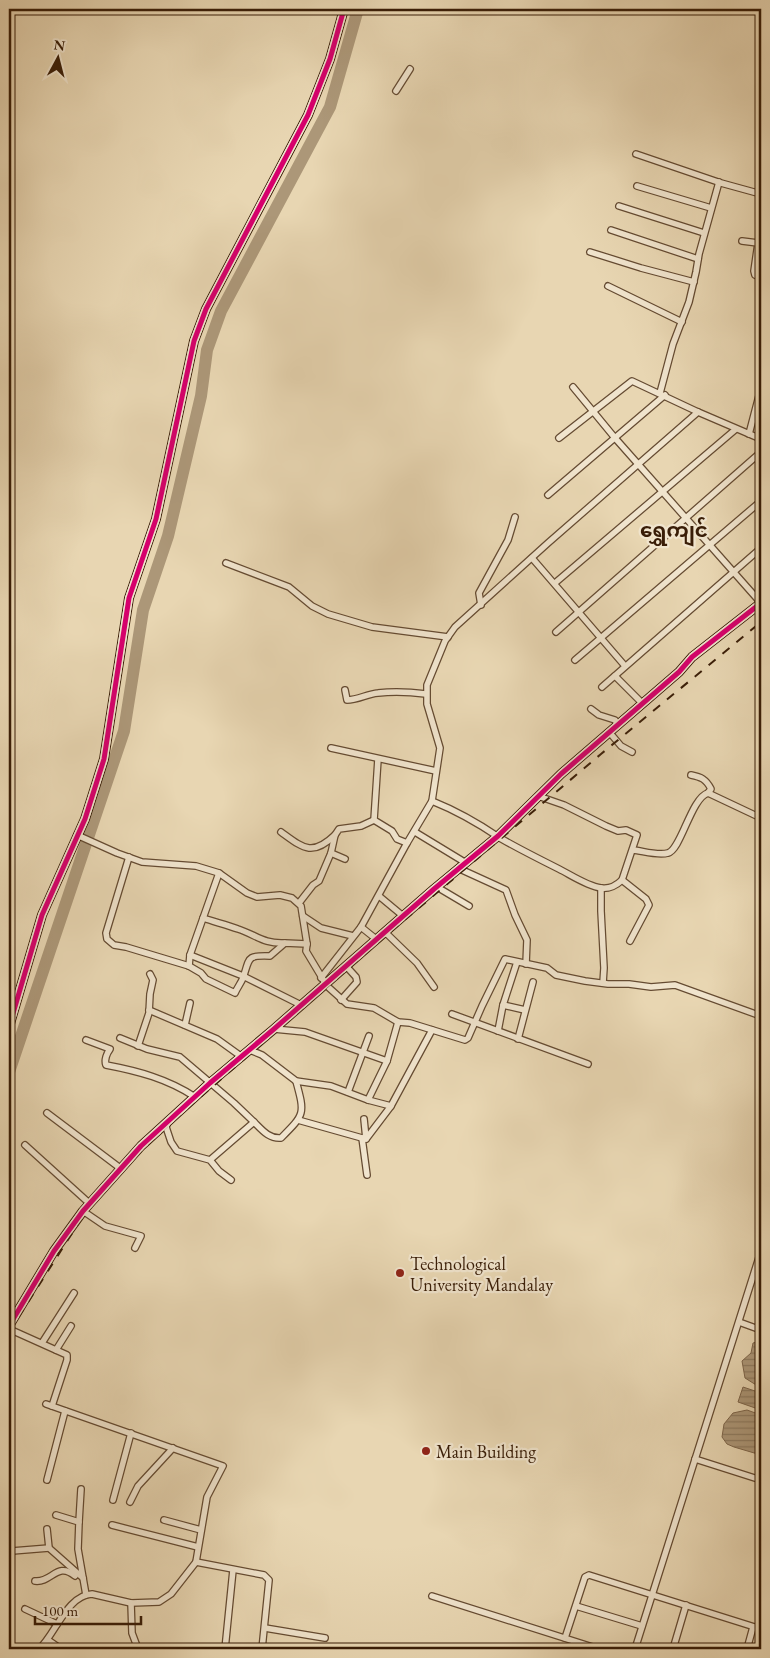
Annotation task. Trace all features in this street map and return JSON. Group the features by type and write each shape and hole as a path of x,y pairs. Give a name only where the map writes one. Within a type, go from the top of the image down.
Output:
{"street":[{"path":"9,1027 42,915 80,836 104,759 129,598 156,520 194,341 206,308 308,115 330,59 344,9"},
{"path":"396,91 410,69"},
{"path":"636,154 761,194"},
{"path":"548,495 615,438 662,394 673,344 694,282 704,233 719,182"},
{"path":"637,186 711,208"},
{"path":"619,206 704,233"},
{"path":"611,230 698,259"},
{"path":"742,241 758,243 754,271 755,275 761,278"},
{"path":"590,252 694,282"},
{"path":"608,286 682,322"},
{"path":"559,438 632,381 761,439"},
{"path":"573,387 615,438 761,603"},
{"path":"749,434 761,388"},
{"path":"324,981 361,927 432,801 440,748 427,704 426,694 431,675 448,637 456,627 532,558 698,412"},
{"path":"555,583 736,429"},
{"path":"556,632 761,452"},
{"path":"575,660 761,501"},
{"path":"481,605 480,592 508,540 515,517"},
{"path":"602,688 761,548"},
{"path":"532,558 625,666"},
{"path":"226,563 289,587 312,606 328,614 372,627 448,637"},
{"path":"761,603 758,610 761,614"},
{"path":"39,1649 48,1640 56,1624 86,1594 131,1604 159,1602 171,1594 196,1562 207,1498 223,1466 49,1405 67,1357 64,1352 9,1327 54,1251 89,1203 120,1168 210,1083 274,1029 324,981 346,966 437,886 498,836 538,796 679,672 692,657 761,603"},
{"path":"615,676 642,704"},
{"path":"345,690 347,700 356,700 379,693 408,692 426,694"},
{"path":"591,709 615,720 618,725"},
{"path":"610,733 621,746 632,752"},
{"path":"331,748 436,772"},
{"path":"374,820 378,759"},
{"path":"633,850 661,854 670,853 675,848 702,797 711,789 707,781 700,776 691,775"},
{"path":"708,793 761,818"},
{"path":"432,801 455,810 563,871 601,888 617,885 622,880 637,836 626,830 618,831 564,805 538,796"},
{"path":"281,832 297,844 316,849 325,844 339,829 360,826 374,820"},
{"path":"374,820 392,831 397,839 407,843"},
{"path":"415,832 463,866 506,890 527,940 526,964"},
{"path":"299,903 313,885 319,881 331,853 335,835"},
{"path":"80,836 142,862 196,866 219,873 247,893 257,897 280,895 292,898 299,903 307,944 306,951 324,981 341,1000 351,1005 374,1008 398,1022 410,1023 467,1040 504,960 547,968 556,975 603,983 651,987 675,985 761,1016"},
{"path":"331,853 345,859"},
{"path":"129,857 106,933 107,939 114,945 126,946 189,966 201,973 206,979 235,993 246,964 252,957 258,955 270,956 286,943"},
{"path":"189,966 190,955 219,873"},
{"path":"622,880 646,899 649,905 630,941"},
{"path":"437,886 469,906"},
{"path":"601,888 603,983"},
{"path":"379,896 403,916"},
{"path":"302,916 321,928 354,936"},
{"path":"203,918 238,928 273,944 307,944"},
{"path":"361,927 376,939"},
{"path":"385,932 418,963 434,987"},
{"path":"190,955 243,976 300,1005"},
{"path":"498,1032 503,1005 517,962"},
{"path":"341,1000 357,982 356,977 346,966"},
{"path":"138,1046 149,1010 153,980 150,974"},
{"path":"518,1039 532,982"},
{"path":"185,1025 190,1003"},
{"path":"503,1005 525,1010"},
{"path":"149,1010 218,1040 242,1057"},
{"path":"452,1014 588,1064"},
{"path":"368,1100 387,1061 398,1022"},
{"path":"274,1029 305,1032 387,1061"},
{"path":"364,1139 391,1106 432,1030"},
{"path":"348,1092 369,1036"},
{"path":"120,1038 129,1040 138,1046 180,1057 234,1103 265,1134 277,1138 281,1138 301,1116 302,1104 296,1080"},
{"path":"86,1040 110,1049 105,1062 106,1065 169,1082 195,1097"},
{"path":"250,1050 262,1055 296,1080 331,1086 368,1100 391,1106"},
{"path":"47,1113 120,1168"},
{"path":"298,1120 364,1139"},
{"path":"364,1120 367,1175"},
{"path":"168,1122 166,1127 171,1142 177,1151 210,1160 219,1171 231,1180"},
{"path":"210,1160 254,1122"},
{"path":"25,1145 89,1203"},
{"path":"83,1211 105,1226 141,1236 135,1248"},
{"path":"635,1649 761,1251"},
{"path":"42,1343 74,1293"},
{"path":"739,1322 761,1330"},
{"path":"56,1350 71,1326"},
{"path":"47,1480 65,1411"},
{"path":"112,1500 131,1433"},
{"path":"130,1502 138,1486 173,1448"},
{"path":"695,1459 761,1480"},
{"path":"82,1489 78,1549 86,1594"},
{"path":"56,1515 79,1522"},
{"path":"164,1520 201,1530"},
{"path":"112,1524 198,1547"},
{"path":"47,1529 49,1548 84,1580"},
{"path":"9,1563 11,1551 49,1548"},
{"path":"196,1562 264,1574 269,1580 262,1649"},
{"path":"224,1649 233,1570"},
{"path":"35,1581 44,1580 56,1572 66,1571 84,1580"},
{"path":"565,1638 586,1576 652,1594 761,1629"},
{"path":"432,1596 599,1649"},
{"path":"131,1604 132,1633 138,1649"},
{"path":"576,1606 642,1626"},
{"path":"673,1649 686,1606"},
{"path":"25,1609 56,1624"},
{"path":"747,1649 753,1627"},
{"path":"264,1628 326,1638"},
{"path":"48,1640 61,1649"}],"shaded area":[{"path":"761,1341 761,1388 745,1378 742,1361 751,1353 753,1343"},
{"path":"743,1387 761,1393 761,1410 738,1402"},
{"path":"747,1410 761,1415 761,1455 727,1444 722,1437 724,1424 733,1413"}],"waterway":[{"path":"9,1072 124,731 143,610 168,536 201,396 207,350 221,311 330,107 358,9"}],"railway":[{"path":"9,1332 85,1213 126,1166 166,1127 388,934 761,622"}],"cycle path":[{"path":"9,1027 42,915 85,819 104,759 129,598 156,519 194,341 206,309 308,115 330,59 344,9"},
{"path":"9,1326 54,1251 83,1211 141,1146 210,1083 498,836 561,774 679,672 692,657 761,603"}],"place":[{"name":"Technological University Mandalay","path":"400,1273"},
{"name":"Main Building","path":"426,1451"}],"district":[{"name":"ရွှေကျင်","path":"674,530"}]}
